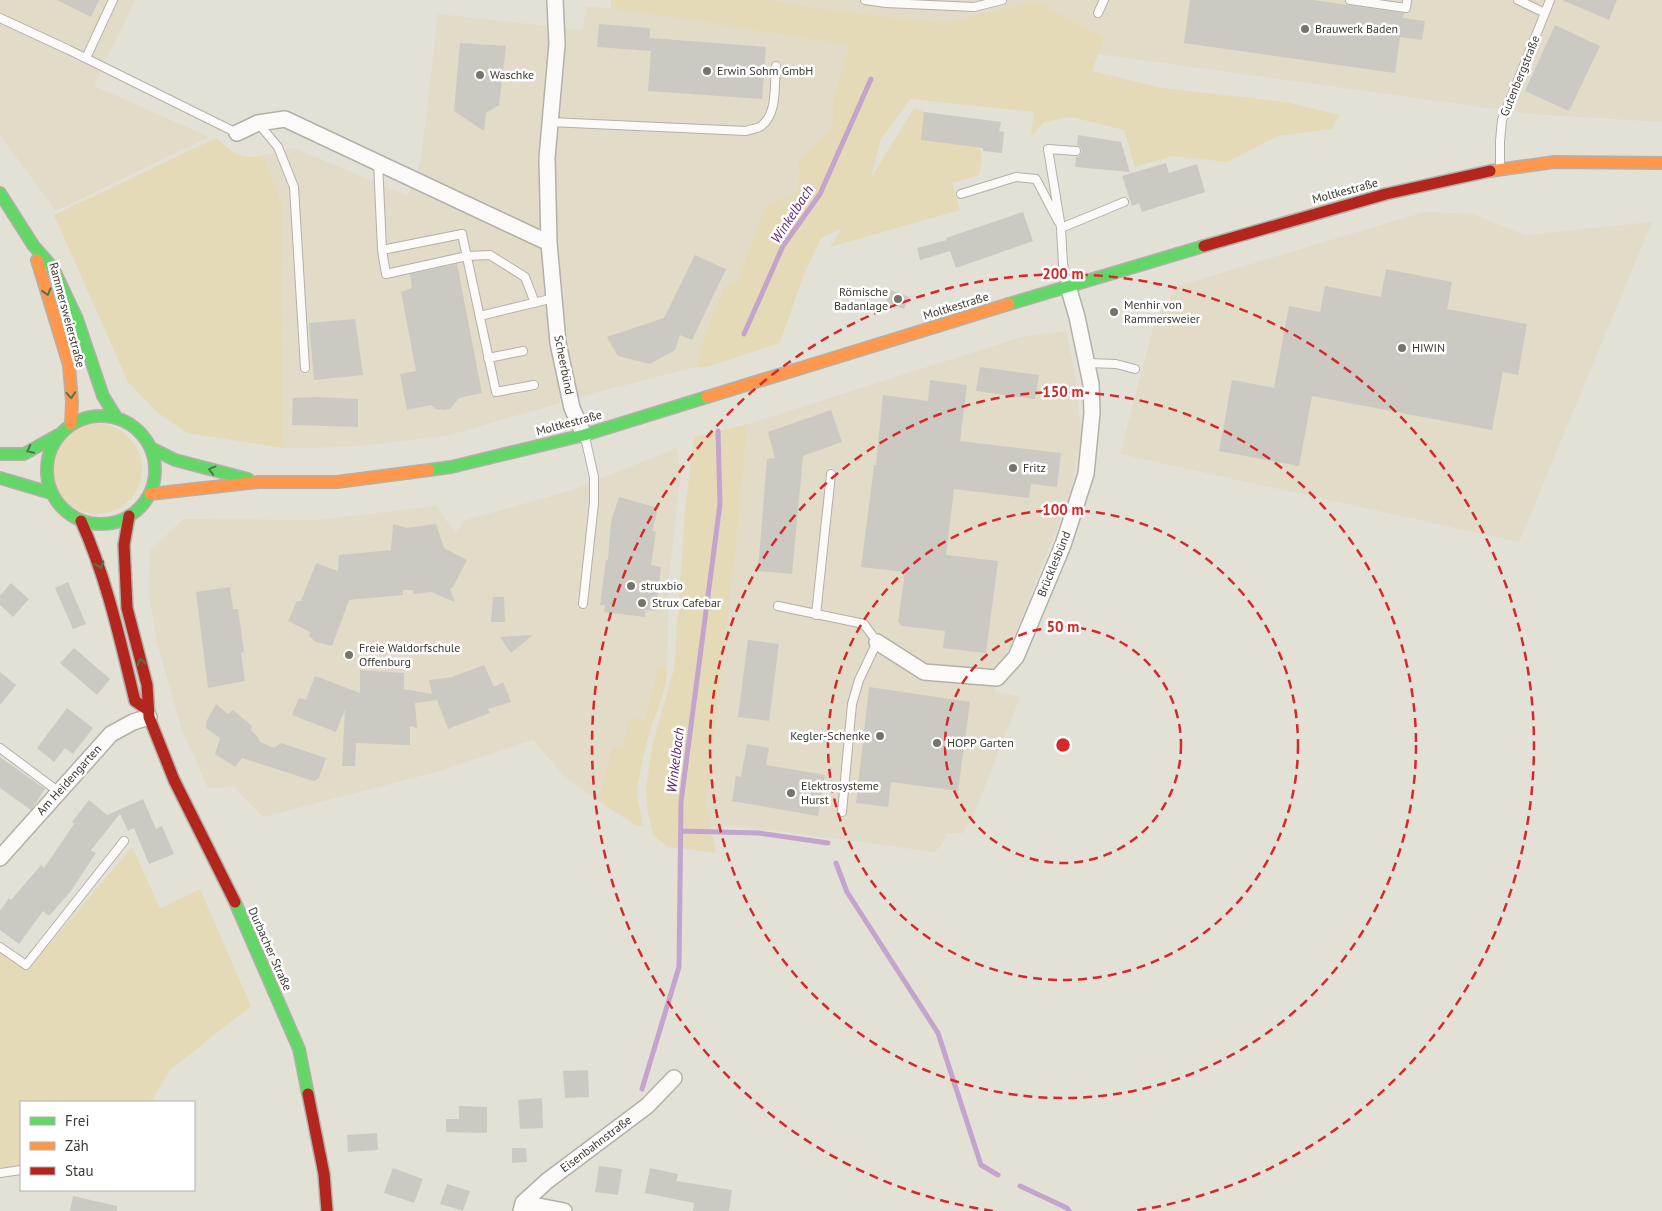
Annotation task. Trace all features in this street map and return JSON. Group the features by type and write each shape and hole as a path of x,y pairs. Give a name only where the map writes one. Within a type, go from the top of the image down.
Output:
{"street":[{"name":"Scheerbünd","path":"555,5 557,44 547,158 549,242 558,343 572,408 584,435"},
{"path":"237,133 258,123 285,119 549,242"},
{"name":"Moltkestraße","path":"150,494 259,482 337,482 451,467 584,435 1068,286 1258,229 1386,194 1501,169 1554,162 1662,164"},
{"name":"Rammersweierstraße","path":"0,193 33,245 53,268 77,319 104,396 116,417"},
{"name":"Rammersweierstraße","path":"33,245 69,365 71,424"},
{"name":"Brücklesbünd","path":"877,642 924,672 997,678 1016,657 1064,545 1086,474 1092,413 1091,384 1078,317 1068,286"},
{"path":"0,454 24,454 58,436 71,424 82,418 105,415 116,417 137,429 151,448 155,471 154,483 150,494 141,506 129,516 110,523 100,524 81,521 61,507 48,483 47,463 49,453 58,436"},
{"name":"Moltkestraße","path":"151,448 176,460 259,482"},
{"path":"0,478 52,493"},
{"name":"Durbacher Straße","path":"129,516 124,544 127,608 147,685 149,713 174,780 224,878 299,1049 324,1174 327,1211"},
{"name":"Durbacher Straße","path":"81,521 94,547 105,578 135,701 149,713"},
{"name":"Am Heidengarten","path":"0,858 111,734 149,713"},
{"name":"Eisenbahnstraße","path":"522,1207 547,1181 647,1106 674,1078"},
{"path":"522,1207 564,1211"}],"lane":[{"path":"86,58 112,0"},
{"path":"865,0 974,7 1002,0"},
{"path":"1098,13 1104,0"},
{"path":"1350,0 1406,8 1407,0"},
{"path":"1518,0 1545,13"},
{"name":"Gutenbergstraße","path":"1501,169 1500,141 1502,120 1550,0"},
{"path":"0,18 86,58 237,133"},
{"path":"550,122 746,131 759,128 768,120 773,109 776,66"},
{"path":"258,123 278,147 294,187 305,368"},
{"path":"1068,286 1063,264 1061,228 1048,149 1076,151"},
{"path":"378,162 382,250 386,274 467,256 490,255 525,277 535,303"},
{"path":"961,194 1016,177 1036,179 1061,228"},
{"path":"1061,228 1124,202"},
{"path":"382,250 462,234 496,392 534,385"},
{"path":"480,316 554,298"},
{"path":"488,358 523,351"},
{"path":"1088,363 1110,363 1135,368"},
{"name":"Scheerbünd","path":"583,604 594,503 594,477 584,435"},
{"path":"816,615 831,474"},
{"path":"778,606 864,624 877,642 859,680 852,704 842,812"},
{"path":"0,748 59,792"},
{"path":"0,947 26,965 124,841"},
{"path":"0,1174 20,1170"}],"shaded area":[{"path":"0,0 135,0 94,86 209,137 56,211 0,135"},
{"path":"611,0 768,0 845,12 945,23 1036,1 1104,38 1092,71 1162,88 1286,102 1339,115 1332,129 1278,136 1228,162 1172,156 1135,167 1124,130 1071,117 1044,122 1031,137 1034,112 910,99 881,139 871,178 914,108 924,112 980,148 982,160 979,175 952,183 960,210 830,247 842,228 821,238 804,274 780,343 707,367 696,367 702,343 723,289 738,280 766,204 798,193 799,159 833,126 833,100 849,45 611,8"},
{"path":"768,0 1662,0 1662,122 1532,114 1098,54 1104,38 1036,1 945,23 845,12"},
{"path":"587,7 611,8 849,45 833,100 833,126 799,159 798,194 766,204 738,280 723,289 702,343 696,367 594,393 450,435 352,447 283,448 282,204 263,155 294,148 408,196 421,160 438,14 582,30"},
{"path":"216,138 232,151 242,156 255,157 263,155 282,204 283,448 187,433 158,413 128,382 54,215"},
{"path":"1424,212 1472,214 1525,235 1652,222 1519,542 1120,454 1155,321 1178,286"},
{"path":"1066,331 1076,379 1081,436 1070,496 1008,651 994,692 1020,697 972,819 963,833 947,833 942,845 934,852 787,832 732,826 710,827 706,804 748,424 1021,337"},
{"path":"97,424 114,427 129,437 139,452 142,469 139,486 129,501 114,511 97,514 80,511 65,501 55,486 52,469 55,452 65,437 80,427"},
{"path":"748,424 706,804 716,853 668,847 653,835 648,812 646,788 652,746 674,669 685,510 694,437"},
{"name":"Freie Waldorfschule Offenburg","path":"677,448 681,474 669,577 667,667 658,667 645,721 624,745 611,749 598,801 564,776 533,740 440,771 263,817 234,787 208,788 182,730 157,642 149,595 150,551 183,519 317,520 436,506 455,533 466,520 569,491"},
{"path":"658,667 667,667 667,676 640,771 637,794 643,826 637,826 598,801 611,749 624,745 630,718 645,720"},
{"path":"132,847 160,908 200,889 251,1006 170,1070 152,1101 20,1101 20,1170 0,1173 0,952 30,967"}],"building":[{"path":"57,0 99,0 91,17"},
{"name":"Brauwerk Baden","path":"1190,0 1313,0 1404,13 1403,18 1425,21 1422,40 1400,37 1395,73 1184,43"},
{"path":"1562,0 1617,0 1609,20"},
{"name":"Erwin Sohm GmbH","path":"599,24 650,28 650,38 766,47 762,99 648,91 651,51 597,47"},
{"path":"1555,25 1600,46 1569,111 1525,91"},
{"name":"Waschke","path":"460,43 506,46 499,105 486,113 484,131 454,111"},
{"path":"924,112 1001,122 999,131 1004,132 1002,153 983,151 983,148 921,140"},
{"path":"1078,135 1121,142 1130,172 1075,167 1076,157 1082,152 1081,148 1077,145"},
{"path":"1166,163 1169,173 1197,164 1205,192 1142,212 1139,203 1132,206 1122,176"},
{"path":"1023,212 1033,241 956,268 950,251 920,260 917,248 947,240 946,238"},
{"path":"695,255 726,269 692,340 680,335 675,350 650,364 618,356 607,337 664,318"},
{"path":"457,264 482,393 459,398 450,409 436,409 431,405 407,410 400,374 416,371 401,292 412,288 410,274"},
{"name":"HIWIN","path":"1386,269 1452,282 1447,309 1527,324 1518,375 1503,372 1492,430 1312,396 1299,466 1219,451 1232,380 1274,388 1289,306 1320,312 1325,286 1381,297"},
{"name":"Römische Badanlage","path":"891,290 909,297 904,309 886,302"},
{"path":"355,319 363,375 314,380 309,323"},
{"path":"980,367 1039,375 1035,399 976,391"},
{"path":"930,380 967,385 960,441 1061,453 1057,487 1031,484 1029,498 954,489 946,555 998,561 986,653 943,648 945,631 902,626 898,622 905,572 861,567 874,465 876,465 883,395 928,401"},
{"path":"293,398 358,399 358,427 292,425"},
{"path":"831,410 842,442 803,456 792,574 758,571 767,459 775,458 768,432"},
{"path":"619,497 658,508 652,531 656,532 651,565 661,567 656,611 645,610 645,617 604,612 605,605 600,605 606,560 608,560 611,522"},
{"path":"393,524 407,528 436,524 444,548 467,560 453,587 450,589 455,602 431,592 414,594 413,590 403,590 403,595 349,600 332,646 316,642 309,636 310,632 288,621 297,601 301,601 316,563 338,571 339,555 391,550"},
{"path":"68,582 86,624 73,629 55,588"},
{"path":"11,583 29,599 13,617 0,605 0,596"},
{"path":"230,587 233,609 238,609 244,652 241,653 245,681 208,688 196,592"},
{"path":"493,597 504,597 505,622 491,622"},
{"path":"533,635 511,653 500,637"},
{"path":"748,640 779,644 769,721 738,717"},
{"path":"74,648 110,679 97,695 60,663"},
{"path":"484,665 494,687 503,682 511,702 488,709 490,713 448,729 437,700 415,703 417,728 410,726 410,745 356,743 355,766 342,766 345,709 336,732 292,715 299,698 306,700 315,676 360,693 360,670 404,673 404,689 432,694 429,680 452,677"},
{"path":"0,672 16,685 0,705"},
{"path":"869,687 970,702 958,791 891,782 888,807 856,803"},
{"path":"216,704 228,714 233,710 252,726 251,730 260,742 274,748 281,743 326,758 319,778 314,781 242,758 235,767 215,754 220,738 206,728 206,722"},
{"path":"67,708 93,728 73,754 65,748 54,762 37,748"},
{"name":"Elektrosysteme Hurst","path":"747,744 769,748 766,765 825,775 818,816 732,801 736,776 741,777"},
{"path":"0,757 45,789 31,810 0,788"},
{"path":"143,799 156,829 162,826 174,854 149,864 134,828 128,831 120,814 91,850 96,853 71,891 49,916 43,911 19,944 0,930 0,911 9,898 11,900 41,865 44,868 74,824 72,822 89,800 107,815"},
{"path":"588,1070 589,1097 565,1098 563,1071"},
{"path":"542,1098 543,1128 520,1129 518,1100"},
{"path":"459,1106 487,1107 487,1133 446,1132 446,1119 459,1119"},
{"path":"377,1133 378,1150 348,1152 347,1135"},
{"path":"512,1148 526,1148 527,1162 512,1163"},
{"path":"599,1166 622,1169 618,1195 595,1192"},
{"path":"393,1168 423,1179 414,1203 384,1193"},
{"path":"650,1168 678,1174 676,1181 732,1190 729,1211 693,1211 694,1203 645,1193"},
{"path":"447,1184 470,1191 463,1211 440,1204"},
{"path":"73,1196 117,1206 117,1211 70,1211"}],"waterway":[{"name":"Winkelbach","path":"744,334 783,246 820,194 871,79"},
{"name":"Winkelbach","path":"642,1089 679,967 681,802 720,504 718,431"},
{"path":"681,831 759,833 828,843"},
{"path":"836,863 847,892 938,1033 981,1165 998,1175"},
{"path":"1020,1186 1067,1208 1069,1211"}],"traffic: fast":[{"path":"0,193 33,245 53,268 77,319 103,396 116,417"},
{"path":"1009,304 1204,246"},
{"path":"429,470 451,467 584,435 707,397"},
{"path":"101,416 122,420 139,432 151,449 155,470 151,491 139,508 122,520 101,524 80,520 63,508 51,491 47,470 51,449 63,432 80,420 101,416"},
{"path":"0,454 24,454 58,435"},
{"path":"151,448 175,460 248,479"},
{"path":"0,478 51,493"},
{"path":"235,902 299,1049 308,1094"}],"traffic: slow":[{"path":"1490,171 1554,162 1662,163"},
{"path":"37,260 69,365 72,402 71,424"},
{"path":"707,397 1009,304"},
{"path":"150,494 259,482 337,482 429,470"}],"traffic: jam":[{"path":"1204,246 1386,194 1490,171"},
{"path":"129,516 124,545 127,608 147,685 149,717 174,780 235,902"},
{"path":"81,521 106,587 135,701 148,710"},
{"path":"308,1094 324,1174 327,1211"}],"place":[{"name":"Brauwerk Baden","path":"1305,29"},
{"name":"Erwin Sohm GmbH","path":"707,71"},
{"name":"Waschke","path":"480,75"},
{"name":"Römische Badanlage","path":"898,299"},
{"name":"Menhir von Rammersweier","path":"1114,312"},
{"name":"HIWIN","path":"1402,348"},
{"name":"Fritz","path":"1013,468"},
{"name":"struxbio","path":"631,586"},
{"name":"Strux Cafebar","path":"642,603"},
{"name":"Freie Waldorfschule Offenburg","path":"349,655"},
{"name":"Kegler-Schenke","path":"880,736"},
{"name":"HOPP Garten","path":"937,743"},
{"name":"Elektrosysteme Hurst","path":"791,793"}]}
